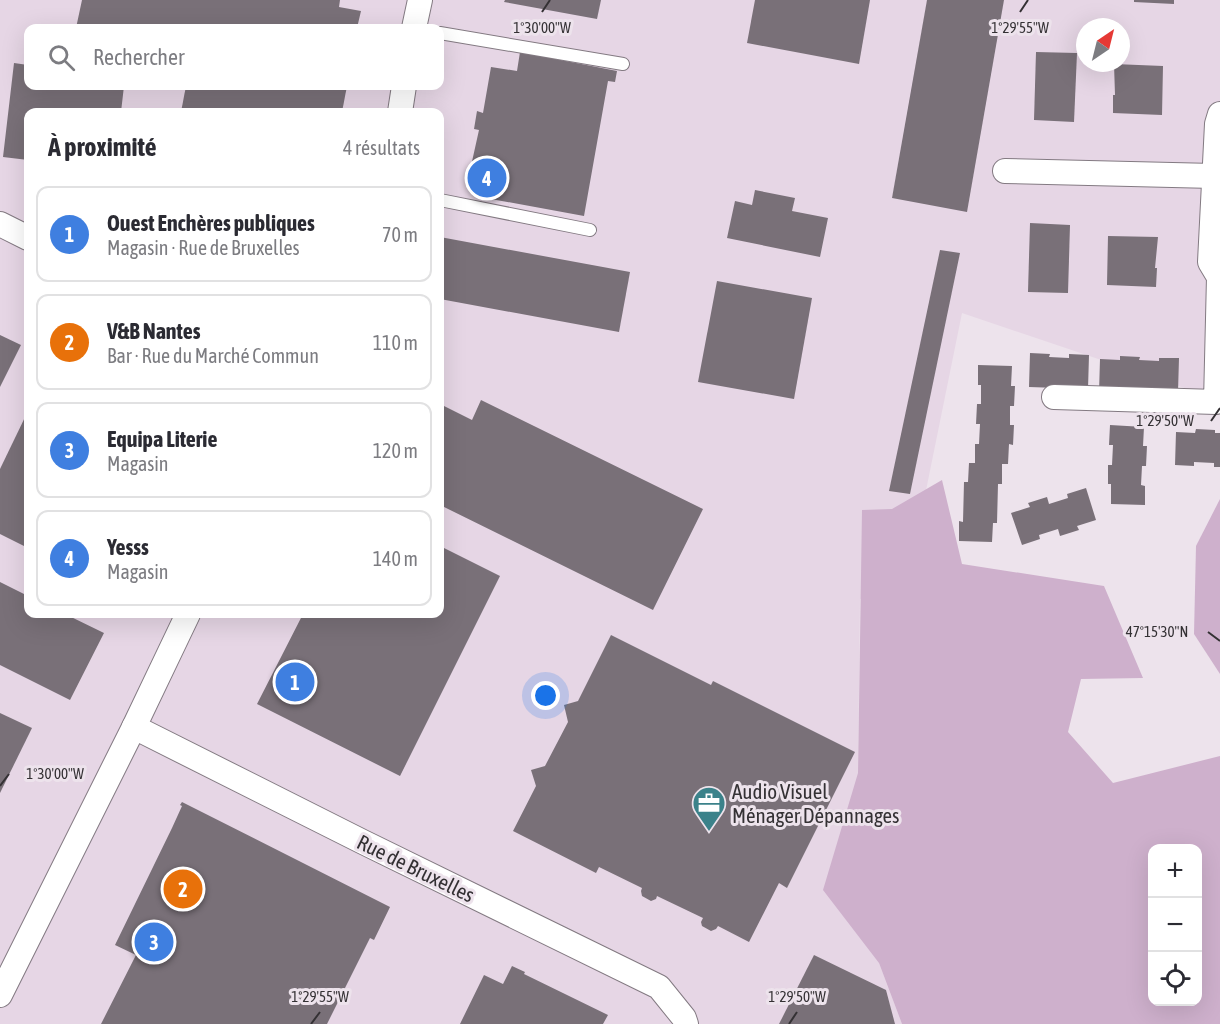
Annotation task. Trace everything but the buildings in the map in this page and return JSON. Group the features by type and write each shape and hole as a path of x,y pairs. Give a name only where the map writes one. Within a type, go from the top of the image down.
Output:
{"street":[{"path":"416,24 420,0"},
{"path":"401,108 403,90"},
{"path":"1054,397 1216,402 1219,277 1210,262 1217,124 1220,114"},
{"path":"1005,171 1214,176"},
{"path":"0,224 24,236"},
{"path":"0,995 186,618"},
{"name":"Rue de Bruxelles","path":"134,727 659,987 684,1018 686,1024"}],"lane":[{"path":"444,34 623,64"},
{"path":"444,201 590,230"}],"shaded area":[{"path":"0,0 1220,0 1220,400 962,313 906,589 860,599 858,773 879,963 902,1024 0,1024"},
{"path":"942,480 962,564 1104,586 1143,678 1081,679 1068,732 1113,783 1220,756 1220,1024 902,1024 879,963 823,890 858,773 862,510 892,509"},
{"path":"1220,499 1220,674 1194,634 1196,546"}],"place":[{"name":"Yesss","path":"487,178"},
{"name":"Ouest Enchères publiques","path":"295,682"},
{"name":"Audio Visuel Ménager Dépannages","path":"709,832"},
{"name":"V&B Nantes","path":"183,889"},
{"name":"Equipa Literie","path":"154,942"}]}
